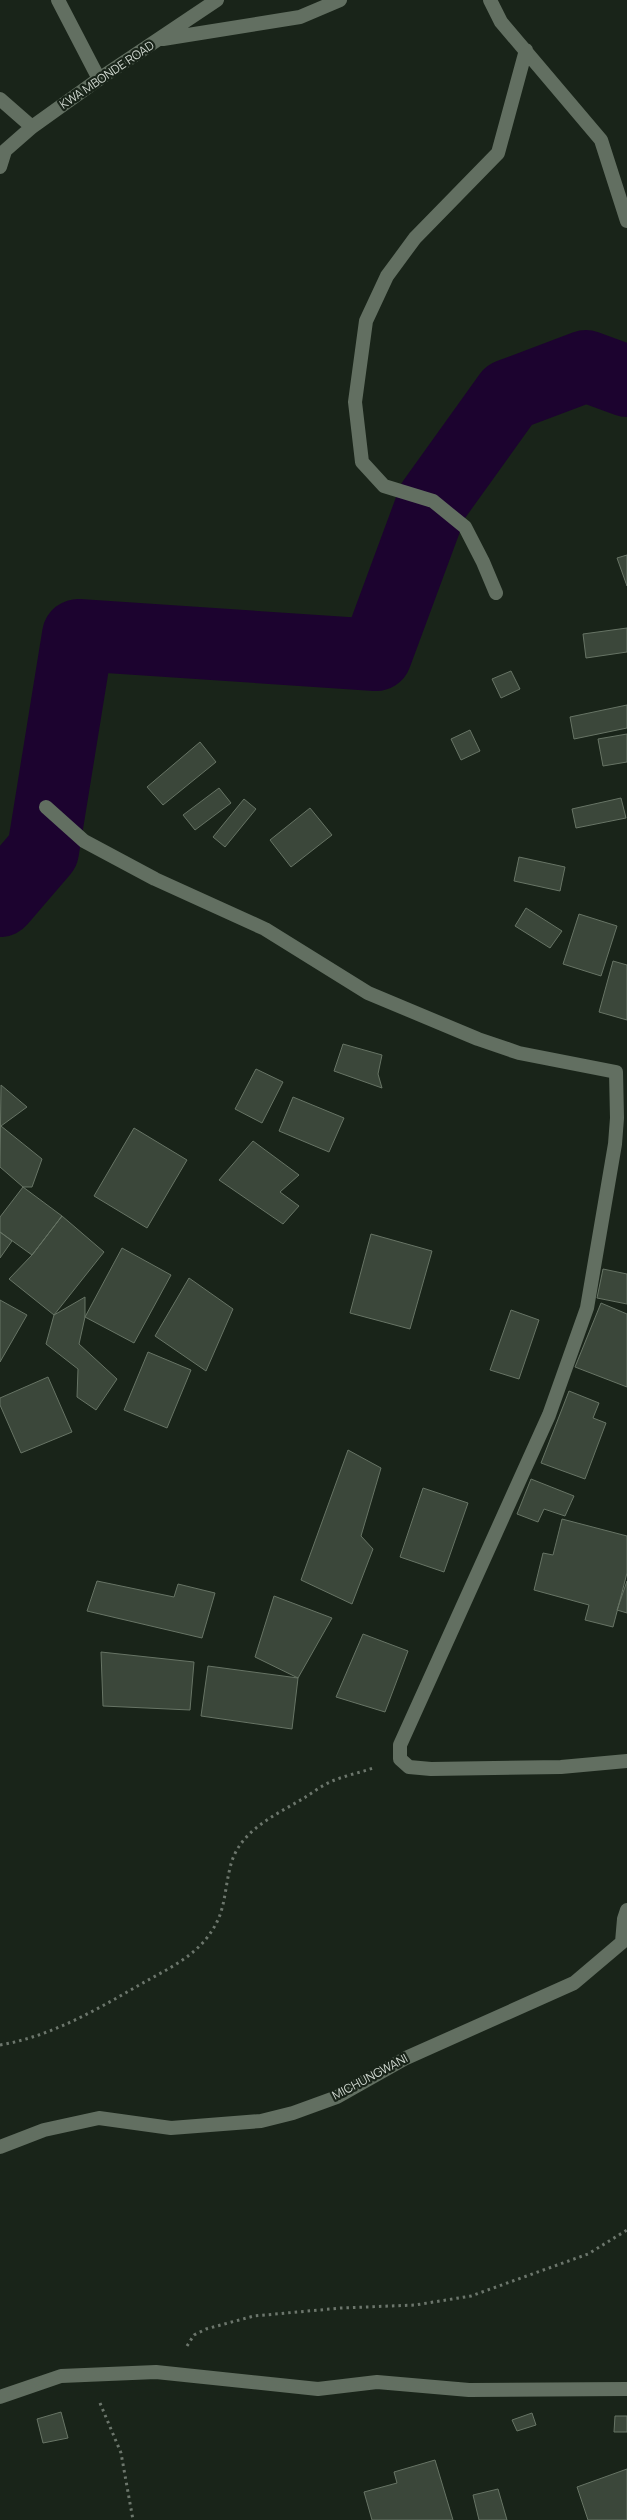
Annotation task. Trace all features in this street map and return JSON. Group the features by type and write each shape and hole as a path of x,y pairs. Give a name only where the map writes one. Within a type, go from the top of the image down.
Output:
{"street":[{"path":"58,0 99,79"},
{"name":"KWA MBONDE ROAD","path":"3,153 32,127 216,0"},
{"path":"160,40 300,17 340,0"},
{"path":"490,0 501,22 601,140 627,221"},
{"path":"496,593 465,527 433,501 384,486 362,462 354,402 366,321 387,276 415,238 498,153 526,50"},
{"path":"0,99 32,127"},
{"path":"0,167 3,153"},
{"path":"46,807 84,841 155,879 265,929 368,993 478,1039 519,1053 616,1072 617,1118 615,1144 587,1308 549,1415 400,1745 400,1759 409,1767 431,1769 560,1767 627,1761"},
{"path":"625,1940 624,1919 627,1910"},
{"name":"MICHUNGWANI","path":"0,2147 44,2130 99,2118 171,2128 261,2120 293,2113 336,2097 406,2058 574,1983 625,1940"},
{"path":"0,2397 61,2376 87,2374 171,2374 318,2389 377,2382 469,2390 627,2389"}],"path":[{"path":"0,2045 26,2040 58,2029 99,2008 192,1953 207,1939 221,1915 227,1894 230,1868 239,1846 257,1826 328,1782 400,1759"},
{"path":"171,2374 194,2335 206,2329 254,2316 341,2308 415,2305 471,2296 588,2254 627,2230"},
{"path":"87,2374 121,2453 133,2520"}],"building":[{"path":"627,555 627,586 617,558"},
{"path":"627,628 627,652 586,658 583,634"},
{"path":"511,671 520,689 501,698 492,679"},
{"path":"627,705 627,728 574,739 570,717"},
{"path":"470,730 480,751 461,760 451,739"},
{"path":"627,734 627,762 603,766 598,739"},
{"path":"200,742 216,762 163,805 147,787"},
{"path":"219,788 231,803 195,830 183,815"},
{"path":"621,798 626,818 576,828 572,809"},
{"path":"244,799 256,809 225,847 213,837"},
{"path":"310,808 332,835 291,867 270,840"},
{"path":"519,857 565,867 560,891 514,881"},
{"path":"526,908 562,931 550,948 515,926"},
{"path":"579,914 617,926 601,976 563,964"},
{"path":"613,961 627,965 627,1020 599,1012"},
{"path":"343,1044 382,1055 378,1074 382,1088 334,1071"},
{"path":"256,1069 283,1082 262,1123 235,1109"},
{"path":"1,1085 27,1107 1,1126 42,1159 32,1187 23,1187 0,1167"},
{"path":"293,1097 344,1118 329,1152 279,1131"},
{"path":"134,1128 187,1160 147,1228 94,1196"},
{"path":"253,1141 299,1175 280,1192 299,1206 283,1224 219,1180"},
{"path":"23,1187 62,1216 32,1255 0,1232 0,1217"},
{"path":"62,1216 104,1252 54,1315 9,1279 32,1255"},
{"path":"0,1232 12,1241 0,1258"},
{"path":"371,1234 432,1251 410,1329 350,1313"},
{"path":"122,1248 171,1275 134,1343 85,1317"},
{"path":"603,1269 627,1274 627,1304 597,1298"},
{"path":"189,1278 233,1309 206,1371 155,1336"},
{"path":"85,1297 85,1317 79,1344 117,1379 96,1410 77,1397 78,1369 46,1344 54,1315"},
{"path":"0,1300 27,1315 0,1362"},
{"path":"601,1303 627,1314 627,1387 575,1367"},
{"path":"511,1310 539,1320 519,1379 490,1370"},
{"path":"148,1352 191,1370 167,1428 124,1410"},
{"path":"48,1377 72,1432 21,1453 0,1405 0,1398"},
{"path":"569,1391 599,1403 593,1418 606,1423 585,1479 541,1463"},
{"path":"348,1450 381,1468 361,1536 373,1549 352,1604 301,1580"},
{"path":"531,1479 574,1496 565,1516 544,1509 538,1522 517,1514"},
{"path":"423,1488 468,1503 444,1572 400,1557"},
{"path":"562,1519 627,1536 627,1573 613,1627 585,1620 589,1605 534,1590 543,1553 553,1555"},
{"path":"97,1581 174,1597 178,1584 215,1593 202,1638 87,1611"},
{"path":"627,1581 627,1613 617,1610"},
{"path":"274,1596 332,1618 298,1678 255,1657"},
{"path":"363,1634 408,1651 385,1712 336,1697"},
{"path":"101,1652 194,1662 190,1710 103,1706"},
{"path":"208,1666 298,1678 292,1729 201,1716"},
{"path":"61,2412 68,2438 43,2443 37,2419"},
{"path":"532,2413 536,2425 517,2431 512,2420"},
{"path":"615,2416 627,2416 627,2432 614,2432"},
{"path":"435,2460 453,2520 372,2520 364,2492 397,2483 394,2472"},
{"path":"627,2469 627,2520 588,2520 577,2487"},
{"path":"498,2489 507,2520 479,2520 473,2495"}],"waterway":[{"path":"0,901 43,851 78,635 376,655 433,501 509,395 586,366 627,381"}]}
